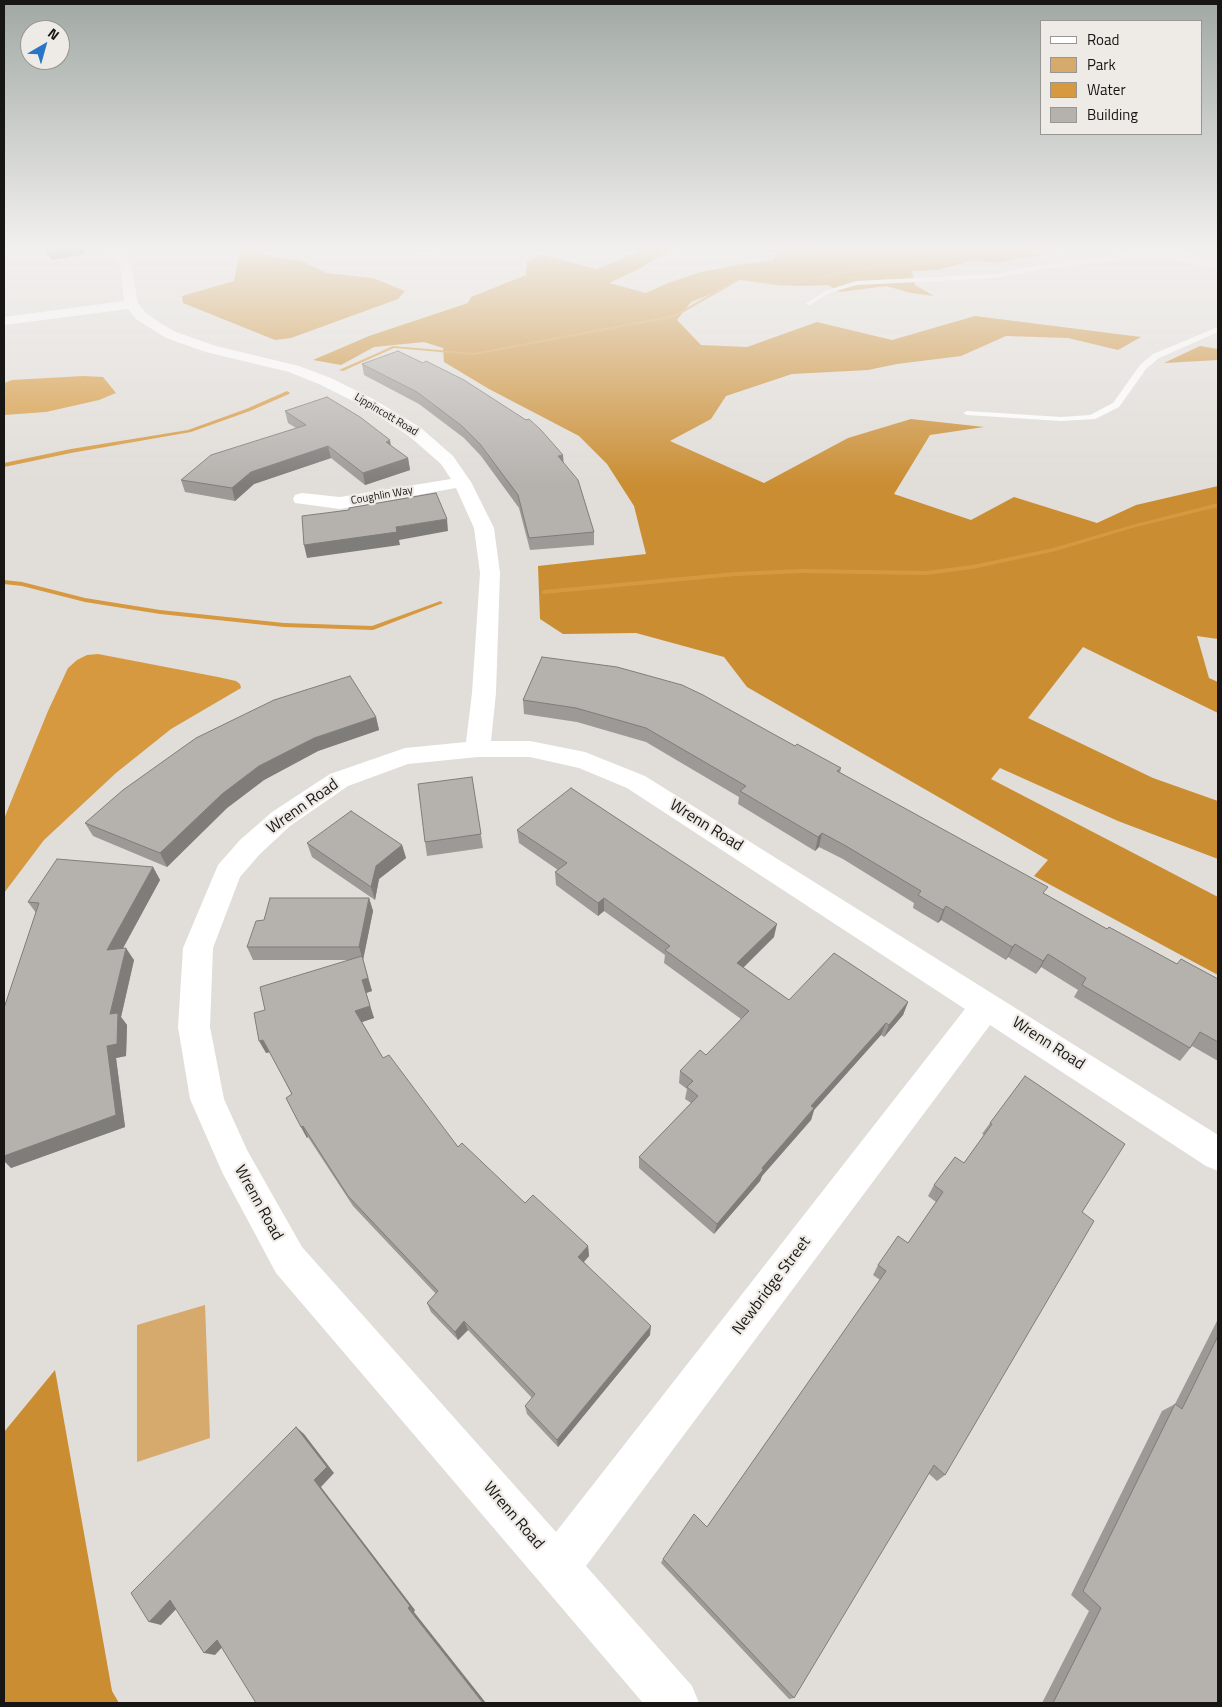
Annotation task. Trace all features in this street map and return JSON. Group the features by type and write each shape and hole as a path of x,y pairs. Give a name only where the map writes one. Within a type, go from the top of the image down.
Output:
{"street":[{"name":"Lippincott Road","path":"155,326 171,336 211,349 294,369 324,381 369,403 415,432 447,460 462,482 484,528 490,573 484,693 478,749"},
{"name":"Coughlin Way","path":"302,499 340,503 462,482"},
{"name":"Wrenn Road","path":"674,1703 290,1260 235,1162 207,1099 194,1027 198,948 228,872 250,847 281,818 339,780 405,756 478,749 530,749 585,762 636,782 1218,1154"},
{"name":"Newbridge Street","path":"557,1567 987,1005"}],"lane":[{"path":"967,413 1061,419 1092,417 1116,405 1143,367 1156,356 1218,329"}],"green space":[{"path":"205,1305 210,1438 137,1462 137,1325"}],"shaded area":[{"path":"239,326 325,326 291,338 275,340"},
{"path":"400,326 682,326 701,345 747,347 807,326 832,326 892,340 942,326 1051,326 1141,337 1118,350 1068,338 1006,336 961,356 897,364 868,370 792,374 726,396 711,419 670,441 764,483 848,438 911,419 984,427 930,435 894,494 971,520 1014,497 1097,523 1136,505 1218,486 1218,639 1197,636 1209,678 1218,682 1218,713 1083,647 1028,718 1153,778 1218,801 1218,859 1118,821 1000,768 991,779 1218,897 1218,975 1034,876 1048,860 747,687 724,657 636,633 563,634 540,619 538,566 646,554 634,506 607,464 579,436 489,389 444,362 443,348 424,342 374,347 341,365 313,360 369,336"},
{"path":"1200,346 1218,349 1218,360 1164,363"},
{"path":"55,1370 112,1691 119,1703 4,1703 4,1432"}],"water":[{"path":"83,376 103,377 116,393 99,400 46,412 4,415 4,383 12,380"},
{"path":"98,654 236,681 240,684 241,688 171,729 116,773 44,840 4,893 4,819 48,711 68,668 77,660 87,655"}],"building":[{"path":"398,351 423,363 426,361 464,380 526,420 529,419 541,430 563,455 558,456 578,480 594,532 529,538 518,495 480,444 462,426 417,392 362,364"},
{"path":"327,397 360,417 390,440 386,442 408,458 363,473 328,446 251,472 232,488 181,480 211,455 306,425 285,411"},
{"path":"436,493 447,519 396,527 397,532 304,545 302,516 349,510 349,508"},
{"path":"542,657 617,667 682,685 703,695 795,746 797,744 841,768 837,771 1048,887 1043,893 1107,929 1109,927 1177,964 1181,959 1218,979 1218,1042 1200,1032 1190,1048 1082,985 1086,978 1048,954 1043,961 1015,944 1012,947 946,906 943,910 918,895 921,891 846,846 822,833 818,837 740,791 746,786 646,728 576,708 523,700"},
{"path":"350,676 376,717 314,738 259,766 222,794 160,853 85,823 123,790 196,738 274,700"},
{"path":"472,777 481,834 425,842 418,784"},
{"path":"571,788 777,924 737,963 789,1000 834,953 908,1002 889,1025 886,1023 811,1106 814,1108 717,1224 639,1157 698,1096 687,1087 693,1081 680,1071 700,1050 706,1055 749,1011 665,950 670,946 604,898 598,903 555,872 567,863 517,830"},
{"path":"351,811 402,845 376,866 371,887 307,843"},
{"path":"57,859 153,867 107,950 126,948 110,1014 118,1013 117,1044 107,1046 116,1115 4,1156 4,1008 39,903 28,902"},
{"path":"270,898 369,898 359,947 247,947 256,921 264,920"},
{"path":"362,956 368,978 362,980 370,1006 355,1011 383,1058 389,1055 458,1147 462,1143 525,1203 533,1195 588,1246 578,1257 651,1326 557,1440 525,1406 535,1394 464,1321 455,1332 427,1303 438,1291 348,1196 303,1126 301,1127 286,1098 292,1094 263,1040 259,1041 254,1013 265,1010 260,987"},
{"path":"1025,1076 1125,1144 1082,1212 1094,1221 945,1475 934,1465 794,1698 663,1559 694,1514 707,1527 886,1271 878,1265 898,1236 908,1243 943,1192 934,1185 955,1157 964,1163 992,1124 990,1123"},
{"path":"1218,1336 1218,1703 1053,1703 1101,1608 1083,1591 1175,1404 1182,1409"},
{"path":"296,1427 327,1467 314,1480 410,1606 408,1608 483,1703 256,1703 217,1640 204,1653 170,1600 149,1622 131,1593"}],"waterway":[{"path":"341,370 393,347 474,354 624,326"},
{"path":"4,465 71,451 189,431 248,410 287,393"},
{"path":"544,592 735,574 802,571 926,573 973,567 1054,550 1134,526 1218,505"},
{"path":"4,582 22,584 85,600 160,612 284,625 373,628 440,603"}]}
